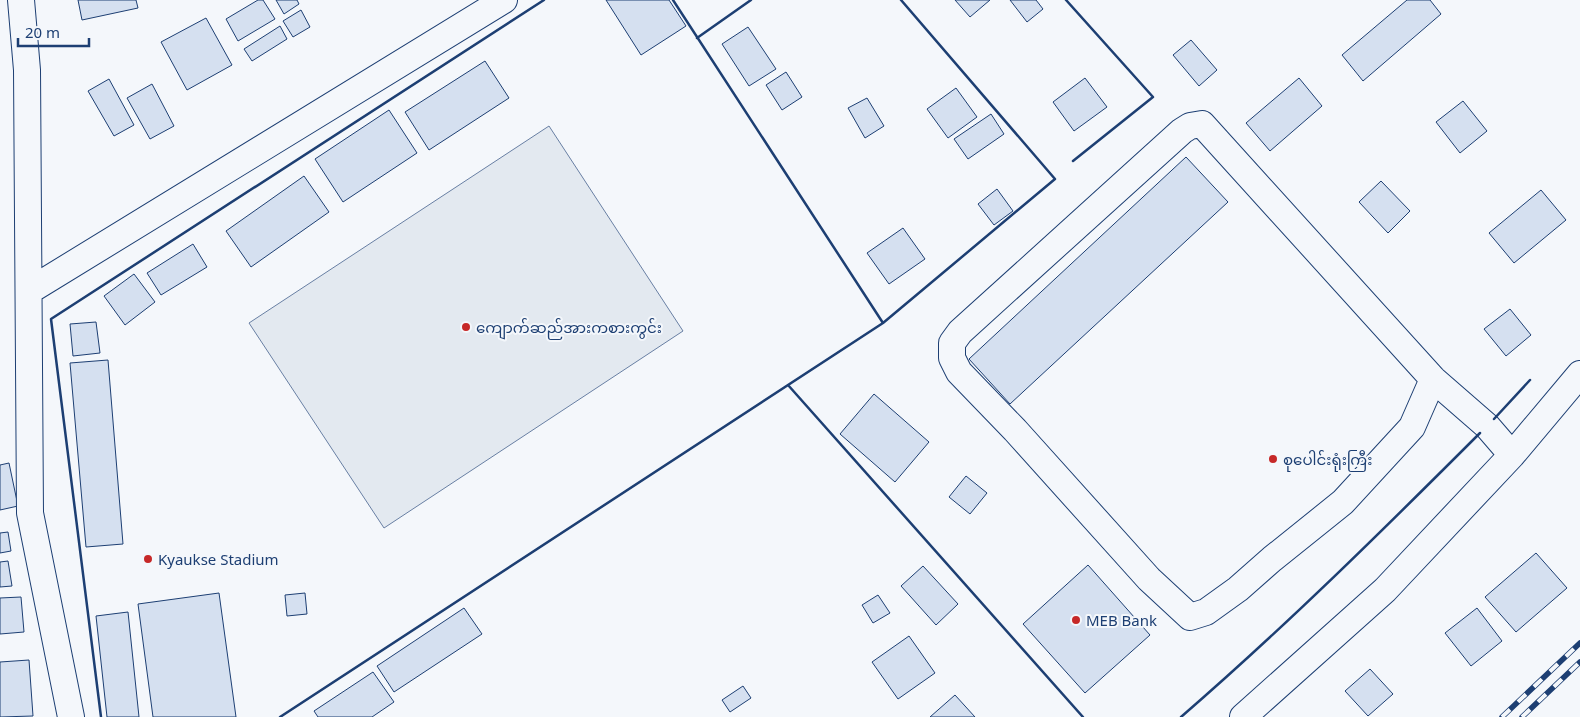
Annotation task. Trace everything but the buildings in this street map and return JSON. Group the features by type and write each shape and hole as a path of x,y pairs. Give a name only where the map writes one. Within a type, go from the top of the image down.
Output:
{"street":[{"path":"20,0 27,70 30,513 71,717"},
{"path":"29,290 504,0"},
{"path":"1433,379 1412,427 1343,502 1238,589 1206,612 1190,617 1149,578 1015,430 959,372 952,358 952,343 960,332 1182,131 1190,126 1202,124 1433,379 1487,426 1512,456"},
{"path":"1243,717 1386,590 1512,456 1580,374"}],"shaded area":[{"name":"ကျောက်ဆည်အားကစားကွင်း","path":"549,126 683,331 384,528 249,323"}],"railway":[{"path":"1502,717 1580,643"},
{"path":"1522,717 1580,662"}],"wall":[{"path":"101,717 51,319 544,0"},
{"path":"673,0 883,323"},
{"path":"697,38 751,0"},
{"path":"280,717 883,323 1055,179 901,0"},
{"path":"1066,0 1153,97 1073,161"},
{"path":"1494,419 1530,380"},
{"path":"788,385 1083,717"},
{"path":"1181,717 1296,613 1480,433"}],"place":[{"name":"ကျောက်ဆည်အားကစားကွင်း","path":"466,327"},
{"name":"စုပေါင်းရုံးကြီး","path":"1273,459"},
{"name":"Kyaukse Stadium","path":"148,559"},
{"name":"MEB Bank","path":"1076,620"}]}
